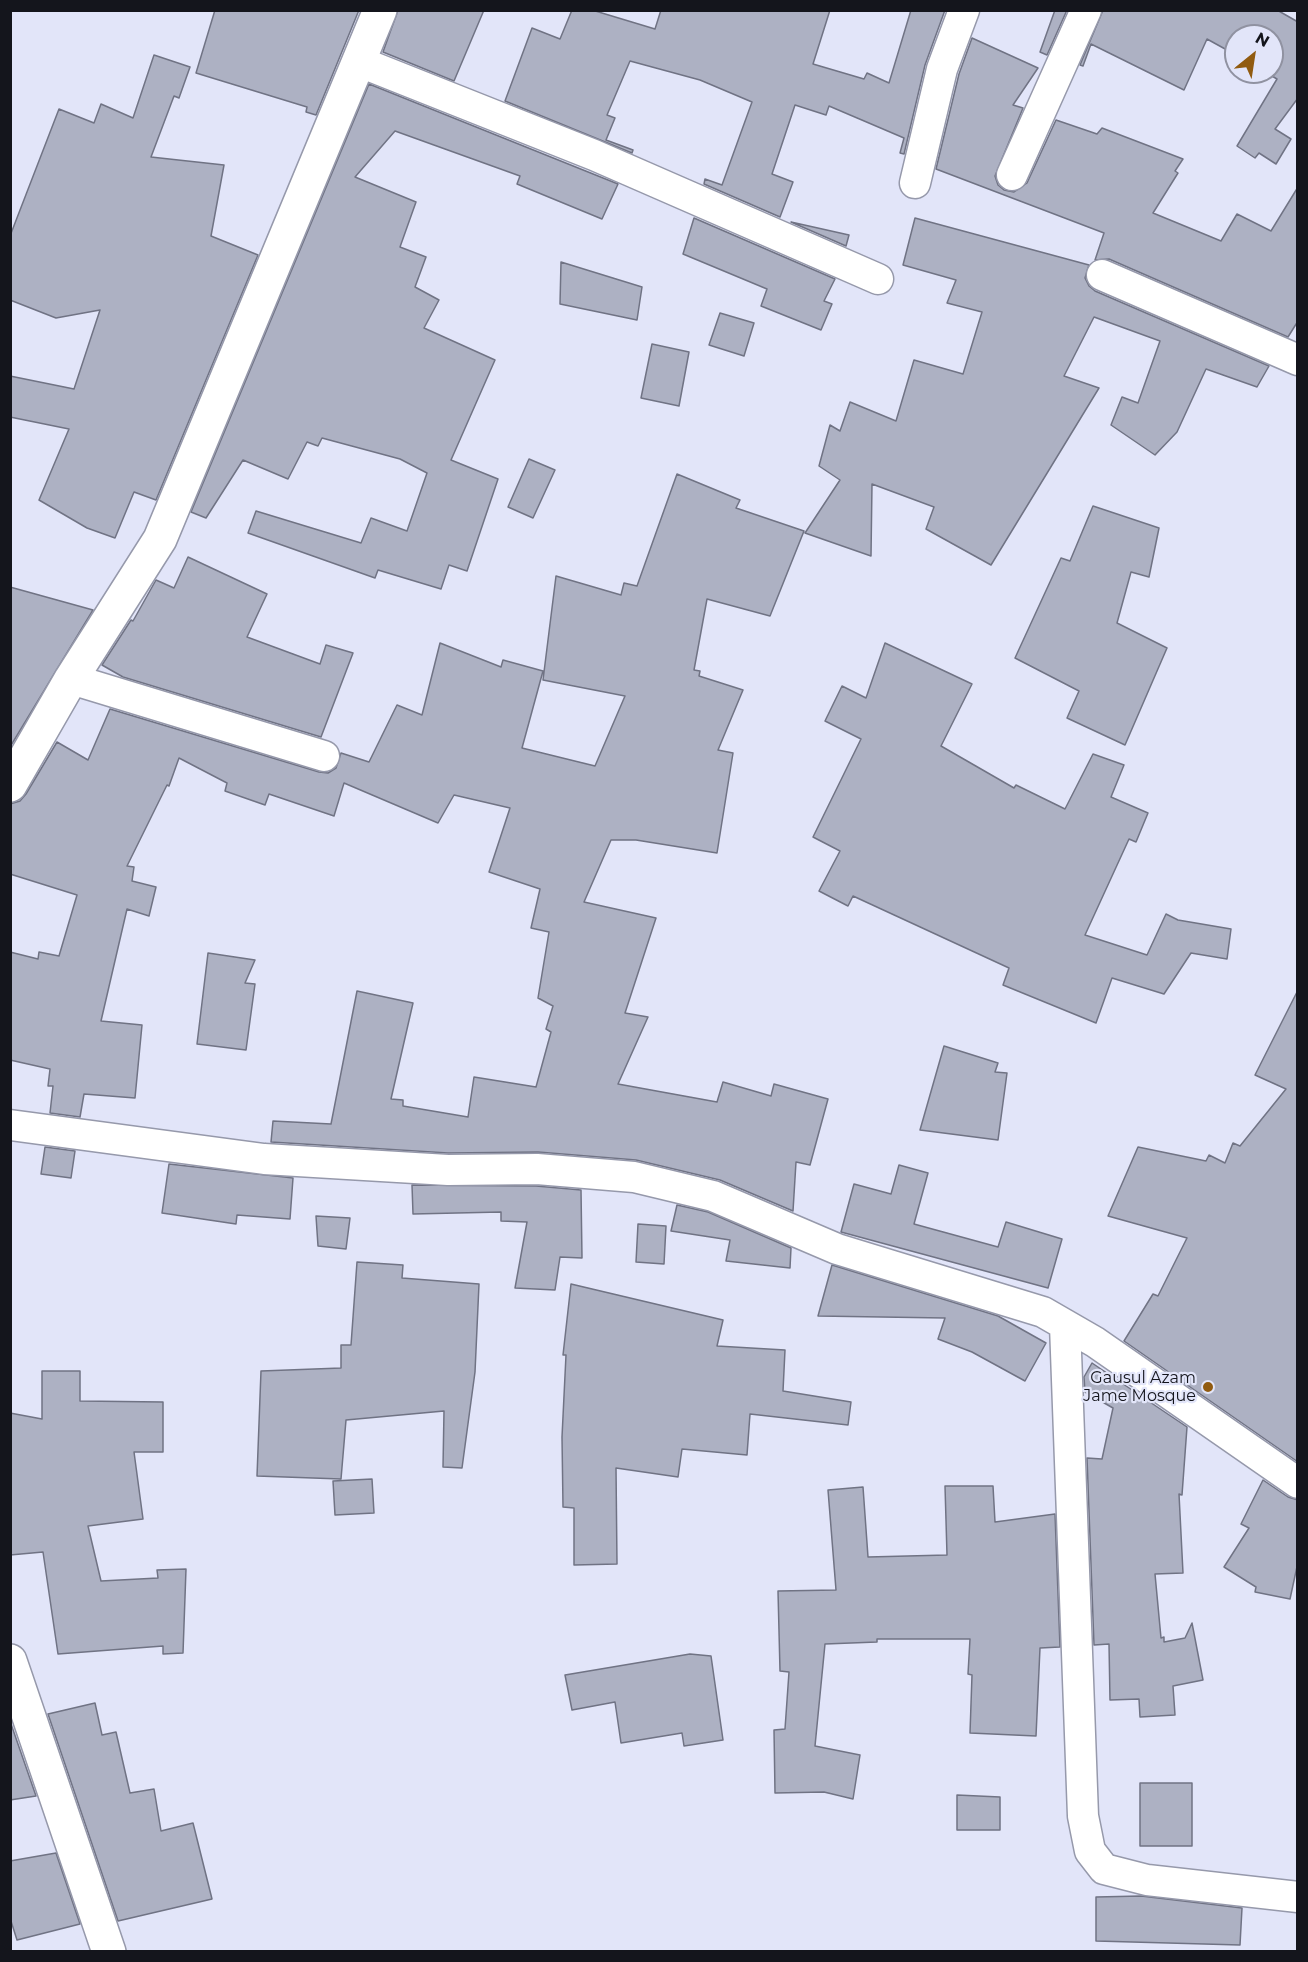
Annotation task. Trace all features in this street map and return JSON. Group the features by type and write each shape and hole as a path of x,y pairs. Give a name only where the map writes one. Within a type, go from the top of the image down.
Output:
{"main road":[{"path":"10,785 71,679 160,539 380,10"},
{"path":"10,1661 109,1952"}],"street":[{"path":"915,183 942,69 964,10"},
{"path":"1012,175 1086,10"},
{"path":"360,62 594,154 878,279"},
{"path":"1102,275 1298,360"},
{"path":"71,679 324,756"},
{"path":"10,1125 264,1159 448,1170 537,1169 634,1177 713,1196 837,1249 1043,1312 1095,1342 1298,1483"},
{"path":"1065,1325 1083,1816 1090,1851 1104,1869 1147,1880 1298,1897"}],"building":[{"path":"215,10 359,10 316,115 306,112 307,107 196,73"},
{"path":"398,10 484,10 454,81 383,52"},
{"path":"572,10 592,10 655,29 661,10 830,10 813,64 864,79 867,73 889,83 911,10 945,10 925,65 904,154 900,153 904,138 829,106 826,115 795,105 772,174 793,182 780,217 704,184 705,179 722,185 752,102 700,80 630,61 607,115 615,118 606,140 633,150 632,153 505,101 532,28 560,39"},
{"path":"1055,10 1067,10 1047,55 1040,52"},
{"path":"1103,10 1277,10 1298,22 1298,98 1275,129 1291,139 1276,164 1259,153 1255,158 1237,146 1274,84 1284,84 1284,24 1224,24 1224,48 1207,39 1184,90 1091,44 1083,66 1080,65"},
{"path":"972,38 1038,68 1013,105 1023,108 995,176 998,185 1004,190 1014,192 1027,183 1056,120 1097,134 1102,128 1183,159 1175,171 1178,173 1153,213 1221,241 1237,214 1271,231 1298,187 1298,321 1288,337 1109,259 1095,260 1104,233 936,169 959,74"},
{"path":"154,55 190,67 179,98 174,96 151,157 224,165 211,236 258,255 156,500 134,492 115,538 87,528 39,500 69,429 10,417 10,376 74,389 100,310 56,318 10,300 10,236 59,109 94,123 101,104 133,118"},
{"path":"369,84 618,184 602,219 517,184 520,176 395,131 355,177 416,202 400,247 426,257 415,287 439,300 424,328 495,360 451,460 498,479 467,571 449,565 441,589 378,570 375,578 248,533 256,511 361,543 371,518 407,531 427,473 400,459 322,438 318,446 307,442 288,479 243,460 206,518 191,512"},
{"path":"694,218 835,279 824,301 832,304 821,330 761,306 767,289 683,254"},
{"path":"915,218 1089,265 1085,278 1095,291 1269,366 1257,387 1206,369 1177,432 1155,455 1111,425 1122,397 1138,403 1160,341 1094,317 1064,376 1099,388 991,565 926,529 934,507 872,484 871,556 805,533 840,480 819,466 830,425 840,431 850,402 896,421 914,360 963,374 982,312 947,303 956,280 903,265"},
{"path":"791,222 849,235 846,246"},
{"path":"561,262 642,287 637,320 560,304"},
{"path":"720,313 754,323 744,356 709,345"},
{"path":"652,344 689,352 679,406 641,398"},
{"path":"529,459 555,470 533,518 508,507"},
{"path":"677,474 740,500 736,508 804,531 770,616 707,599 694,670 700,671 699,676 743,690 718,750 733,753 717,853 636,840 611,840 584,902 656,918 625,1013 648,1017 618,1084 717,1102 723,1082 771,1096 774,1084 828,1099 810,1165 796,1162 793,1211 720,1180 636,1160 538,1152 448,1153 271,1142 273,1121 331,1124 357,991 413,1003 391,1099 403,1100 403,1106 468,1117 474,1077 536,1087 551,1032 546,1029 553,1006 538,998 549,932 531,928 540,889 489,872 510,808 454,795 438,823 344,783 334,816 269,794 265,805 225,791 227,783 179,758 169,786 167,785 127,866 134,867 132,881 156,887 149,916 127,909 101,1021 142,1025 135,1098 84,1094 80,1117 50,1113 53,1086 48,1086 50,1069 10,1060 10,952 38,959 39,952 59,956 77,895 10,874 10,804 20,801 26,794 57,742 88,760 110,709 328,773 336,768 341,753 369,762 397,705 422,715 440,643 501,667 503,660 543,671 522,748 595,766 625,696 543,680 556,576 621,595 624,583 637,586"},
{"path":"1093,506 1159,528 1149,577 1131,572 1117,623 1167,648 1125,745 1067,718 1079,691 1015,658 1061,558 1070,561"},
{"path":"188,557 267,594 247,637 320,664 326,645 353,653 321,737 123,677 102,665 131,620 133,621 156,580 174,588"},
{"path":"10,587 93,610 10,747"},
{"path":"885,643 972,684 941,746 1014,788 1016,785 1065,809 1093,754 1124,765 1111,797 1148,813 1136,842 1129,839 1085,935 1147,955 1166,914 1178,920 1231,929 1227,959 1191,953 1164,994 1112,978 1096,1023 1003,985 1009,968 853,896 848,906 819,891 840,851 813,837 861,739 825,721 842,686 866,698"},
{"path":"208,953 255,960 245,983 255,984 246,1050 197,1044"},
{"path":"1298,990 1298,1462 1124,1341 1153,1294 1158,1296 1187,1238 1108,1216 1138,1147 1206,1161 1209,1155 1225,1163 1233,1143 1240,1146 1286,1089 1255,1075"},
{"path":"944,1046 998,1063 995,1072 1007,1073 998,1140 920,1130"},
{"path":"45,1147 75,1151 71,1178 41,1174"},
{"path":"169,1164 293,1178 290,1219 237,1215 236,1224 162,1213"},
{"path":"899,1165 928,1173 914,1224 998,1247 1006,1222 1062,1239 1048,1288 841,1232 854,1184 891,1194"},
{"path":"412,1185 536,1186 581,1190 582,1258 560,1257 555,1290 515,1288 527,1222 501,1221 501,1212 413,1214"},
{"path":"677,1205 708,1212 791,1248 790,1268 726,1261 730,1240 671,1231"},
{"path":"316,1216 350,1218 346,1249 318,1246"},
{"path":"638,1224 666,1226 664,1264 636,1262"},
{"path":"357,1262 403,1265 402,1278 479,1284 475,1372 462,1468 443,1467 444,1411 346,1420 341,1479 257,1476 261,1371 341,1368 341,1345 351,1345"},
{"path":"832,1265 998,1316 1046,1343 1025,1381 972,1352 938,1339 945,1318 818,1316"},
{"path":"571,1284 723,1320 717,1346 785,1350 783,1391 851,1402 848,1425 750,1414 747,1455 682,1449 678,1477 616,1468 617,1564 574,1565 574,1508 563,1507 562,1437 566,1355 563,1355"},
{"path":"1092,1363 1187,1427 1182,1495 1179,1494 1183,1573 1155,1574 1161,1638 1164,1637 1164,1642 1185,1638 1192,1623 1203,1680 1173,1686 1175,1715 1140,1717 1139,1699 1110,1700 1109,1644 1094,1645 1087,1458 1102,1459 1113,1408 1085,1392 1084,1377"},
{"path":"42,1371 80,1371 80,1401 163,1402 163,1452 134,1452 143,1519 88,1526 101,1581 158,1578 157,1570 186,1569 183,1653 163,1654 163,1646 58,1654 43,1552 10,1555 10,1413 42,1419"},
{"path":"372,1479 374,1513 335,1515 333,1481"},
{"path":"1263,1480 1288,1497 1298,1500 1298,1562 1290,1599 1255,1592 1256,1587 1224,1567 1249,1528 1241,1524"},
{"path":"945,1486 993,1486 995,1522 1055,1514 1060,1647 1040,1648 1036,1736 970,1733 972,1675 968,1674 970,1639 877,1639 877,1642 825,1644 815,1746 860,1755 853,1799 824,1792 775,1793 774,1730 785,1729 789,1672 780,1671 778,1591 836,1590 828,1490 863,1487 868,1557 947,1555"},
{"path":"690,1654 711,1656 723,1740 684,1746 682,1733 621,1743 615,1702 572,1710 565,1675"},
{"path":"95,1703 102,1735 116,1732 130,1793 154,1789 161,1831 193,1823 212,1899 118,1921 48,1714"},
{"path":"10,1721 36,1796 10,1800"},
{"path":"1140,1783 1192,1783 1192,1846 1140,1846"},
{"path":"957,1795 1000,1797 1000,1830 957,1830"},
{"path":"56,1853 80,1924 17,1940 10,1918 10,1861"},
{"path":"1141,1896 1242,1908 1240,1945 1096,1941 1096,1897"}],"place":[{"name":"Gausul Azam Jame Mosque","path":"1208,1387"}]}
